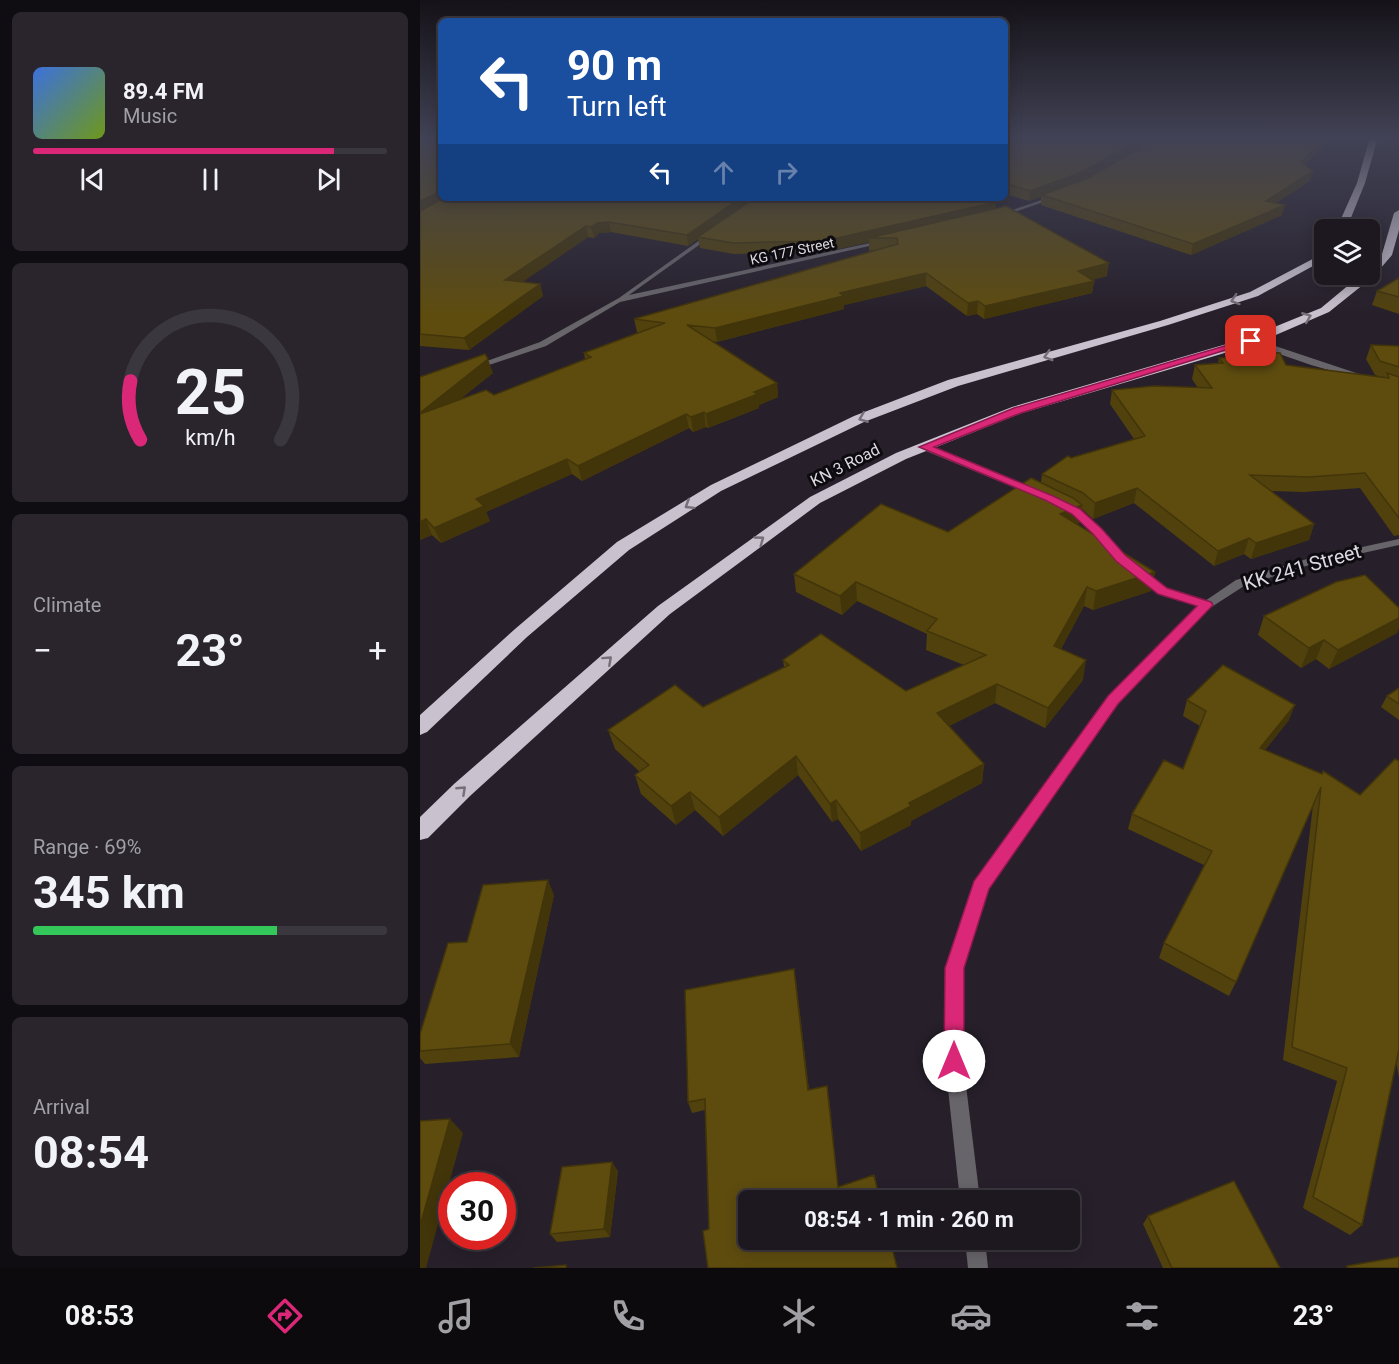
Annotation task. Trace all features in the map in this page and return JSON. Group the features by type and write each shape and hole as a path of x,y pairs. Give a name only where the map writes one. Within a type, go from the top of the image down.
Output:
{"highway":[{"path":"1346,219 1355,196"},
{"name":"KN 3 Road","path":"1380,262 1387,255 1399,213"},
{"name":"KN 3 Road","path":"420,727 521,633 623,546 716,488 870,415 953,383 1164,323 1254,294 1314,261"},
{"name":"KN 3 Road","path":"420,831 462,790 664,610 815,500 924,447 1017,410 1251,341 1325,310 1356,285"}],"street":[{"path":"996,216 1054,196"},
{"path":"618,300 722,226"},
{"name":"KG 177 Street","path":"463,371 543,344 618,300 898,239"},
{"path":"1251,341 1314,363 1378,381"},
{"path":"924,447 1054,500 1076,512 1098,531 1121,558 1162,591 1206,605"},
{"name":"KK 241 Street","path":"969,1190 954,1061 955,968 981,886 1113,700 1206,605 1240,583 1307,562 1399,542"},
{"path":"976,1250 978,1268"}],"building":[{"path":"420,196 430,196 420,201"},
{"path":"1046,196 1274,196 1266,201 1285,205 1193,244"},
{"path":"438,201 736,201 687,235 609,222 597,223 591,227 586,226 505,280 540,284 464,338 420,334 420,211"},
{"path":"751,201 996,202 824,241 733,243 698,237"},
{"path":"1006,206 1109,263 1078,271 1094,281 985,306 978,301 968,303 926,273 840,293 843,296 715,328 687,325 777,383 754,392 758,394 706,414 704,412 691,417 686,414 578,466 567,459 476,499 484,506 434,528 426,519 420,522 420,414 486,390 494,395 591,357 584,353 665,323 634,319 898,244 897,238 869,238"},
{"path":"1399,278 1399,297 1377,291"},
{"path":"1371,345 1399,346 1399,367 1380,361"},
{"path":"1239,352 1280,353 1286,365 1389,378 1387,373 1399,377 1399,518 1365,473 1309,477 1250,475 1314,524 1256,543 1249,538 1218,551 1137,488 1095,503 1083,493 1042,474 1068,456 1071,458 1145,436 1112,390 1154,386 1212,388 1195,365 1223,363 1219,358 1241,357"},
{"path":"485,354 488,359 420,413 420,377"},
{"path":"1031,478 1073,498 1082,505 1060,514 1155,572 1096,591 1087,587 1054,646 1086,660 1048,708 997,684 937,713 984,764 909,803 911,806 860,833 836,800 830,804 796,756 719,817 690,792 671,806 635,775 649,765 608,730 675,685 703,707 789,665 783,660 821,634 906,691 986,655 927,631 937,619 856,582 840,596 794,574 881,504 948,532"},
{"path":"1365,575 1399,608 1399,618 1338,650 1324,640 1309,648 1264,616 1336,582"},
{"path":"1223,665 1295,705 1260,748 1322,774 1323,771 1360,795 1395,759 1399,761 1399,1049 1362,1225 1313,1197 1347,1068 1292,1047 1321,787 1236,982 1164,943 1212,851 1132,814 1164,760 1183,769 1206,711 1187,700"},
{"path":"1399,688 1399,704 1387,696"},
{"path":"548,880 510,1044 420,1051 420,1034 448,943 467,942 483,885"},
{"path":"794,969 808,1090 827,1086 838,1187 874,1175 878,1190 738,1190 738,1250 893,1250 897,1268 708,1268 703,1231 709,1229 705,1099 688,1102 685,990"},
{"path":"450,1119 420,1226 420,1121"},
{"path":"612,1162 604,1229 550,1234 562,1167"},
{"path":"1234,1181 1280,1268 1172,1268 1148,1216"},
{"path":"1399,1257 1399,1268 1347,1268 1347,1266"},
{"path":"566,1265 566,1268 533,1268"}],"route":[{"path":"954,1061 955,968 981,886 1113,700 1206,605 1162,591 1121,558 1098,531 1076,512 1049,498 924,447 1017,410 1251,341"}]}
